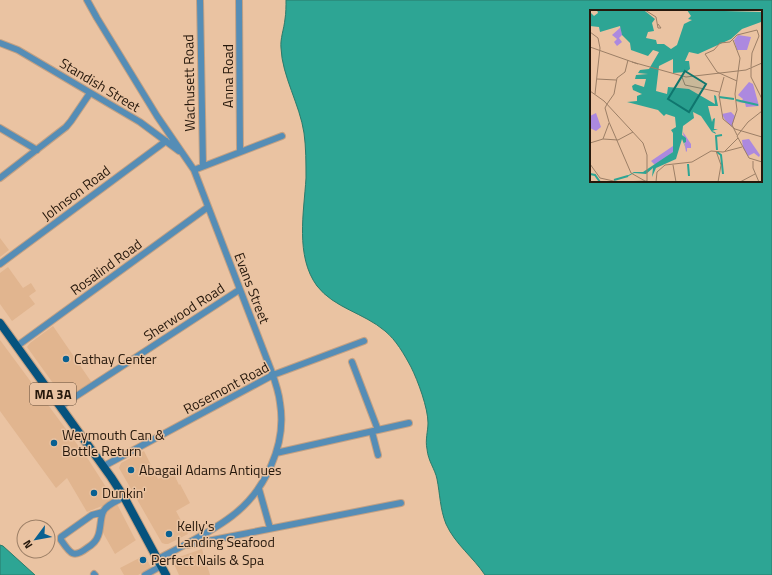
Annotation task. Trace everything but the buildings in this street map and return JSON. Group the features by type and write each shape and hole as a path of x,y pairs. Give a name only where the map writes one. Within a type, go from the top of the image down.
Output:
{"main road":[{"name":"MA 3A","path":"0,323 104,466 124,497 166,575"}],"street":[{"name":"Evans Street","path":"87,0 96,18 157,116 194,170 273,375 281,404 279,441 276,453 269,471 259,489 250,500 232,516 210,531 180,547 159,562 145,575"},
{"name":"Wachusett Road","path":"200,0 203,166"},
{"name":"Anna Road","path":"239,0 240,152"},
{"name":"Standish Street","path":"0,43 18,50 140,122 184,154"},
{"path":"0,178 66,127 90,93"},
{"path":"0,128 37,150"},
{"path":"194,170 282,136"},
{"name":"Johnson Road","path":"0,264 166,141"},
{"name":"Rosalind Road","path":"17,346 208,207"},
{"name":"Sherwood Road","path":"61,406 239,290"},
{"name":"Rosemont Road","path":"104,466 273,375 364,341"},
{"path":"352,362 375,431 378,455"},
{"path":"276,453 409,423"},
{"path":"259,489 270,528"},
{"path":"103,512 92,515 61,537 61,540 69,551 74,554 80,554 93,544 98,534 103,512 106,508 124,497"},
{"path":"180,547 401,503"}],"shaded area":[{"path":"0,238 9,250 0,257"},
{"path":"8,267 23,288 31,283 36,291 29,296 35,304 12,321 0,304 0,273"},
{"path":"53,326 92,383 66,399 63,397 27,347 30,343"},
{"path":"0,340 88,459 118,506 136,540 115,554 102,531 106,513 102,506 87,512 67,478 56,488 0,411"},
{"path":"144,451 158,479 173,472 190,503 176,511 188,534 168,544 162,543 119,468 121,463"},
{"path":"202,549 210,575 179,575 174,564 176,558"},
{"path":"145,555 151,568 138,575 124,575 120,568"}],"water":[{"path":"286,0 772,0 772,575 485,575 454,538 446,524 441,507 437,479 430,461 426,442 428,417 417,380 406,357 385,331 368,319 340,305 324,294 310,274 303,248 302,234 306,178 306,150 302,122 282,59 281,41"},
{"path":"0,545 35,575 0,575"}],"place":[{"name":"Cathay Center","path":"66,359"},
{"name":"Weymouth Can & Bottle Return","path":"54,443"},
{"name":"Abagail Adams Antiques","path":"131,470"},
{"name":"Dunkin'","path":"94,493"},
{"name":"Kelly's Landing Seafood","path":"169,534"},
{"name":"Perfect Nails & Spa","path":"143,560"}]}
